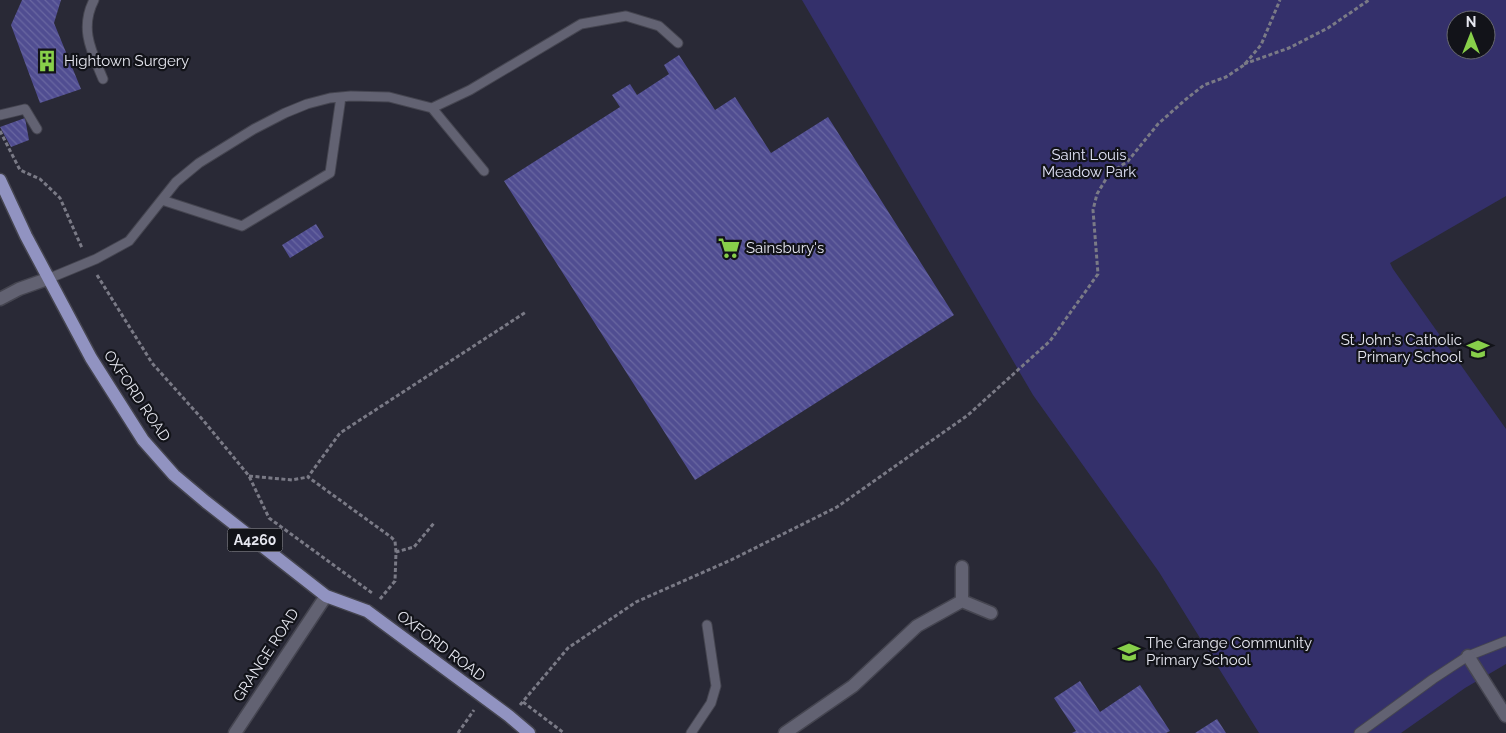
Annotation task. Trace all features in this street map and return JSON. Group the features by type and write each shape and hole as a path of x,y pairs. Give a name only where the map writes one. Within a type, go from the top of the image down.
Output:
{"main road":[{"name":"OXFORD ROAD","path":"0,180 26,236 91,358 143,440 174,475 326,596 367,611 509,716 529,733"}],"street":[{"path":"0,299 19,289 50,278"},
{"path":"962,567 962,600"},
{"name":"GRANGE ROAD","path":"234,733 326,596"},
{"path":"962,600 991,613"},
{"path":"784,733 853,686 917,626 962,600"},
{"path":"1468,656 1506,716"}],"lane":[{"path":"94,0 88,10 87,36 103,79"},
{"path":"432,108 470,90 581,24 626,16 659,26 678,43"},
{"path":"162,200 242,226 330,173 341,97"},
{"path":"50,278 89,262 129,242 176,182 199,163 254,129 307,104 341,97 389,97 432,108 484,172"},
{"path":"0,115 25,109 37,128"},
{"path":"691,733 711,703 716,686 707,625"},
{"path":"1360,733 1433,679 1468,656 1506,641"}],"path":[{"path":"1244,65 1262,45 1280,0"},
{"path":"509,716 568,648 636,602 730,560 838,506 968,415 1050,341 1098,274 1093,210 1097,194 1109,174 1128,161 1158,124 1204,85 1226,77 1244,65 1289,48 1328,28 1370,0"},
{"path":"0,130 20,170 40,179 60,198 89,262 152,363 203,420 249,476 269,518 388,604"},
{"path":"249,476 292,480 308,477 340,433 526,312"},
{"path":"308,477 395,541 395,582 367,611"},
{"path":"396,552 414,547 434,523"},
{"path":"515,696 564,733"},
{"path":"458,733 483,698"}],"green space":[{"name":"Saint Louis Meadow Park","path":"802,0 1506,0 1506,196 1390,263 1506,429 1506,664 1465,688 1401,733 1259,733 1159,572 1033,395"}],"building":[{"name":"Hightown Surgery","path":"22,0 61,0 54,23 81,89 40,103 11,25"},
{"name":"Sainsbury's","path":"679,55 715,110 735,97 771,153 828,117 954,315 695,480 504,181 620,107 612,95 630,84 637,95 669,74 664,65"},
{"path":"25,118 29,140 11,147 0,127"},
{"path":"316,224 324,237 290,258 282,245"},
{"path":"1080,681 1100,712 1140,685 1170,731 1166,733 1072,733 1076,731 1054,698"},
{"path":"1217,719 1226,733 1195,733"}],"place":[{"name":"Hightown Surgery","path":"47,61"},
{"name":"Sainsbury's","path":"729,248"},
{"name":"St John's Catholic Primary School","path":"1478,349"},
{"name":"The Grange Community Primary School","path":"1129,652"}]}
